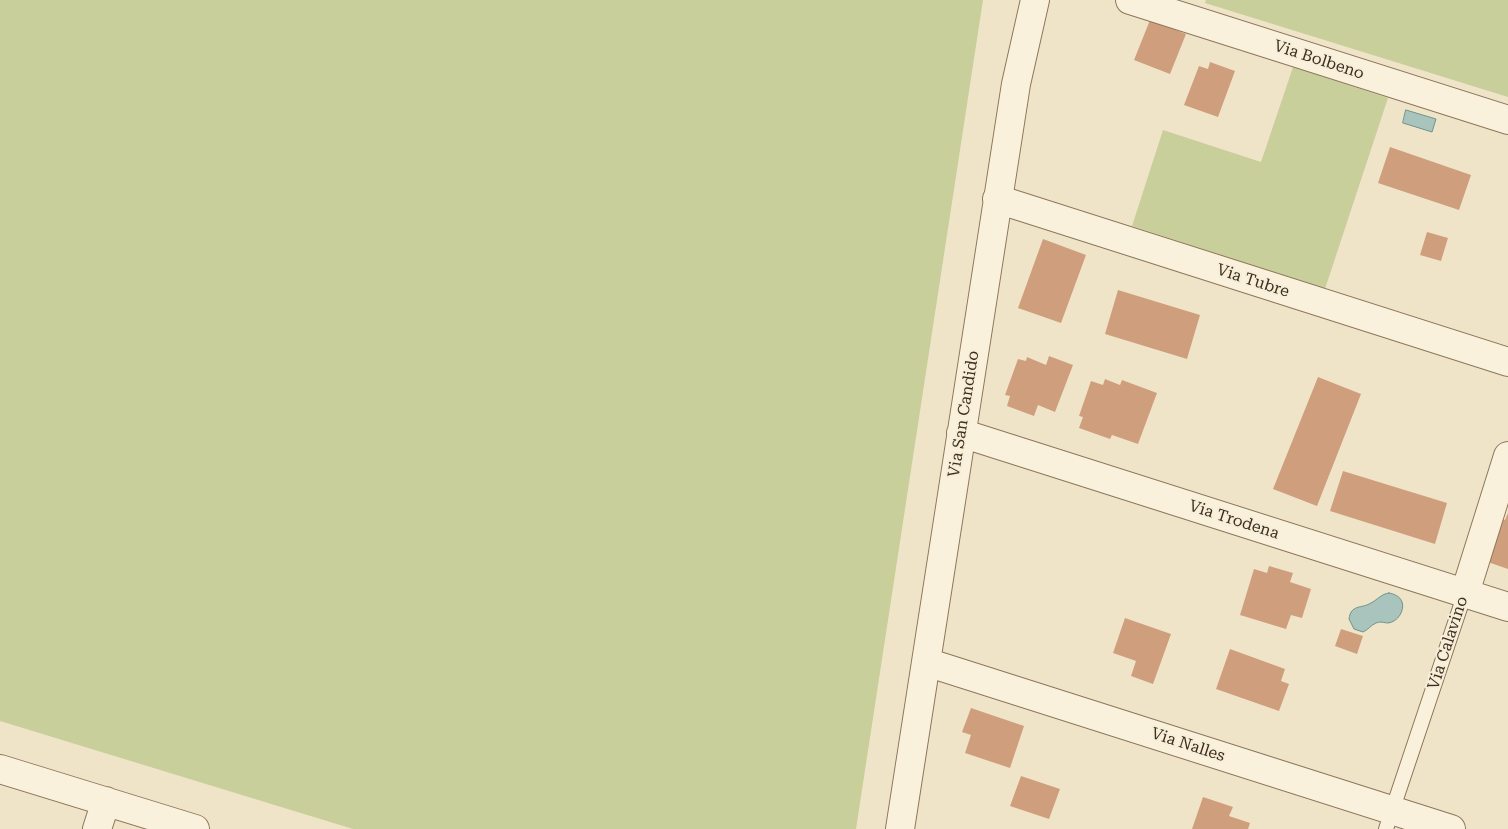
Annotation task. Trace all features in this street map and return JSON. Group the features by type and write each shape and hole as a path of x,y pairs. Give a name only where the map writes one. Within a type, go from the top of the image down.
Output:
{"street":[{"name":"Via San Candido","path":"900,829 997,199 1016,84 1035,0"},
{"name":"Via Bolbeno","path":"1130,0 1508,120"},
{"name":"Via Tubre","path":"997,199 1508,362"},
{"name":"Via Trodena","path":"961,433 1508,607"},
{"name":"Via Calavino","path":"1465,593 1508,456"},
{"name":"Via Nalles","path":"926,662 1389,820 1451,829"},
{"path":"0,769 195,829"},
{"path":"97,829 106,801"}],"lane":[{"name":"Via Calavino","path":"1389,820 1465,593"}],"green space":[{"path":"0,0 983,0 856,829 353,829 0,721"},
{"path":"1206,0 1508,0 1508,97 1205,3"},
{"path":"1293,67 1388,98 1325,289 1132,226 1163,130 1261,162"}],"water":[{"path":"1406,110 1436,119 1432,132 1403,123"},
{"path":"1389,593 1398,597 1402,602 1402,609 1398,618 1388,623 1376,623 1363,632 1354,629 1349,619 1352,611"}],"building":[{"path":"1150,20 1186,34 1170,74 1134,60"},
{"path":"1210,62 1235,71 1218,117 1184,105 1199,66 1208,69"},
{"path":"1390,147 1471,175 1459,210 1378,183"},
{"path":"1427,232 1448,238 1441,261 1420,255"},
{"path":"1043,239 1086,255 1061,323 1018,308"},
{"path":"1118,290 1200,315 1187,359 1105,334"},
{"path":"1049,356 1073,365 1055,412 1038,405 1034,416 1007,406 1010,396 1005,395 1018,359 1026,361 1027,357 1046,365"},
{"path":"1318,377 1361,394 1317,506 1273,489"},
{"path":"1105,379 1120,385 1122,380 1157,393 1138,444 1112,435 1110,439 1079,428 1083,417 1079,416 1091,381 1103,385"},
{"path":"1343,471 1447,503 1435,544 1330,511"},
{"path":"1508,513 1508,569 1482,560 1497,518 1505,520"},
{"path":"1269,566 1293,573 1290,582 1311,589 1302,618 1291,615 1286,629 1240,615 1254,569 1267,573"},
{"path":"1125,618 1171,634 1153,684 1131,676 1136,661 1113,653"},
{"path":"1341,629 1363,636 1357,654 1335,646"},
{"path":"1230,649 1285,669 1281,681 1289,684 1279,711 1216,689"},
{"path":"971,708 1024,726 1010,768 965,753 971,735 962,732"},
{"path":"1021,776 1060,789 1049,819 1010,806"},
{"path":"1203,797 1233,807 1229,816 1250,823 1248,829 1192,829"}]}
